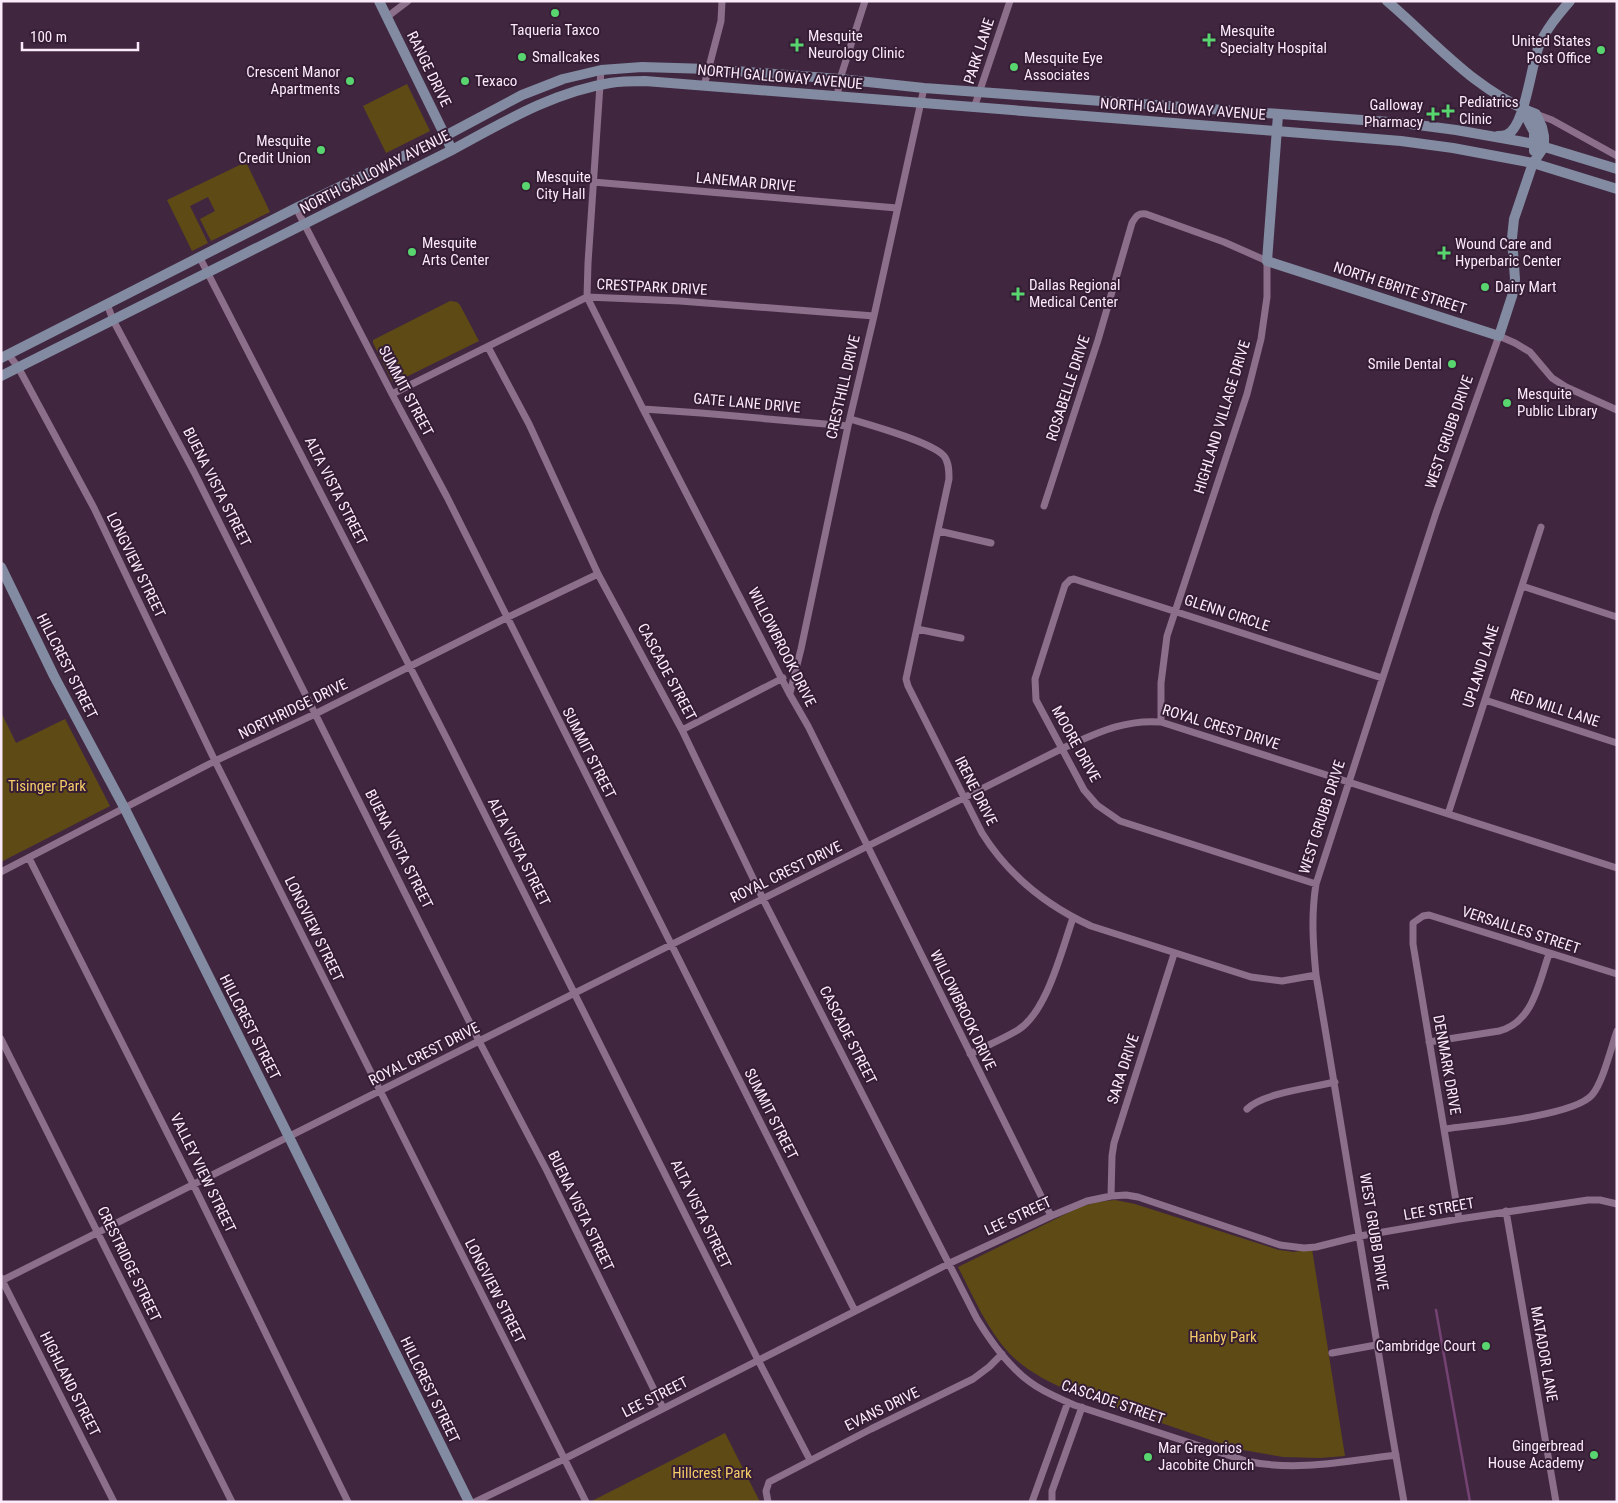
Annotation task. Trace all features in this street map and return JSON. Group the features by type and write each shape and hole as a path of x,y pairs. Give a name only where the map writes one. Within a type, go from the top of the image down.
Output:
{"main road":[{"name":"RANGE DRIVE","path":"379,1 452,150"},
{"path":"1387,1 1462,70 1490,91 1522,109 1536,114 1542,126 1544,136 1539,146"},
{"path":"1489,136 1506,135 1515,127 1522,109 1538,48 1545,34 1570,1"},
{"name":"NORTH GALLOWAY AVENUE","path":"8,354 296,208 445,136 522,95 563,80 601,70 642,67 709,69 1025,96 1424,125 1539,146 1617,169"},
{"name":"NORTH GALLOWAY AVENUE","path":"1,376 537,106 560,96 623,81 645,81 1334,135 1422,144 1533,162 1617,189"},
{"path":"1023,112 1025,96"},
{"path":"1522,109 1539,146"},
{"path":"1210,126 1226,121 1233,115 1234,111"},
{"name":"HIGHLAND VILLAGE DRIVE","path":"1267,261 1278,115"},
{"path":"1334,135 1347,132 1368,133 1371,129 1372,120"},
{"path":"1422,144 1424,125"},
{"name":"WEST GRUBB DRIVE","path":"1499,336 1514,290 1512,238 1514,219 1539,146"},
{"name":"NORTH EBRITE STREET","path":"1267,261 1499,336"},
{"name":"HILLCREST STREET","path":"1,567 54,676 124,809 289,1137 469,1502"}],"street":[{"path":"387,16 408,1"},
{"path":"704,86 721,21 722,1"},
{"path":"837,97 840,79 865,1"},
{"name":"PARK LANE","path":"974,108 1010,1"},
{"name":"WILLOWBROOK DRIVE","path":"601,70 587,297 643,409 808,726 1051,1216"},
{"name":"CRESTHILL DRIVE","path":"790,693 802,649 849,423 924,88"},
{"path":"1536,114 1552,120 1617,156"},
{"name":"LANEMAR DRIVE","path":"593,182 897,208"},
{"name":"SUMMIT STREET","path":"296,208 447,497 855,1311"},
{"name":"ROSABELLE DRIVE","path":"1044,506 1098,340 1132,223 1136,216 1141,214 1160,219"},
{"name":"NORTH EBRITE STREET","path":"1160,219 1224,242 1267,261"},
{"name":"ALTA VISTA STREET","path":"200,258 352,551 810,1460"},
{"name":"HIGHLAND VILLAGE DRIVE","path":"1161,722 1161,683 1167,636 1247,394 1261,339 1267,297 1267,261"},
{"name":"CRESTPARK DRIVE","path":"392,394 587,297 680,301 874,316"},
{"name":"BUENA VISTA STREET","path":"107,304 113,320 194,472 547,1171 663,1408"},
{"name":"NORTH EBRITE STREET","path":"1499,336 1515,342 1530,352 1552,378 1566,387 1617,410"},
{"name":"WEST GRUBB DRIVE","path":"1404,1502 1376,1345 1360,1236 1316,975 1312,940 1312,906 1316,884 1436,513 1499,336"},
{"name":"CASCADE STREET","path":"488,347 528,424 598,574 682,730 763,899 986,1335 1029,1382 1068,1402 1246,1461 1266,1465 1307,1466 1396,1455"},
{"path":"8,354 18,367"},
{"name":"LONGVIEW STREET","path":"18,367 94,508 215,761 586,1502"},
{"name":"GATE LANE DRIVE","path":"643,409 849,423 891,431"},
{"name":"IRENE DRIVE","path":"891,431 935,449 945,456 948,465 949,479 939,531 906,679 964,798 995,854 1024,884 1045,901 1073,918 1091,926 1250,977 1282,981 1316,975"},
{"name":"UPLAND LANE","path":"1448,814 1541,527"},
{"path":"939,531 991,543"},
{"name":"NORTHRIDGE DRIVE","path":"1,872 215,761 315,714 598,574"},
{"name":"GLENN CIRCLE","path":"1065,585 1074,579 1382,678"},
{"name":"MOORE DRIVE","path":"1065,585 1034,686 1036,700 1084,790 1097,805 1120,821 1316,884"},
{"path":"1522,586 1617,617"},
{"path":"917,629 961,638"},
{"path":"682,730 783,678"},
{"name":"RED MILL LANE","path":"1485,700 1617,743"},
{"name":"ROYAL CREST DRIVE","path":"2,1280 964,798 1108,728 1143,720 1161,722 1617,868"},
{"name":"VALLEY VIEW STREET","path":"29,858 194,1184 348,1502"},
{"name":"VERSAILLES STREET","path":"1418,918 1429,915 1437,917 1617,974"},
{"path":"970,1054 1019,1030 1035,1014 1043,1001 1073,918"},
{"name":"DENMARK DRIVE","path":"1418,918 1413,923 1412,932 1459,1219"},
{"name":"SARA DRIVE","path":"1111,1196 1114,1143 1174,954"},
{"path":"1429,1042 1499,1031 1513,1025 1521,1019 1529,1008 1549,954"},
{"path":"1444,1129 1553,1112 1584,1102 1598,1086 1617,1031"},
{"name":"CRESTRIDGE STREET","path":"1,1040 232,1502"},
{"path":"1247,1109 1253,1103 1266,1098 1335,1082"},
{"name":"LEE STREET","path":"475,1502 564,1459 950,1263 1087,1201 1111,1196 1126,1195 1138,1197 1280,1245 1304,1248 1360,1236 1506,1211 1588,1200 1600,1200 1617,1204"},
{"name":"MATADOR LANE","path":"1506,1211 1556,1502"},
{"name":"HIGHLAND STREET","path":"2,1280 114,1502"},
{"path":"1332,1353 1376,1345"},
{"name":"EVANS DRIVE","path":"768,1502 766,1491 769,1482 973,1379 1002,1354"},
{"path":"1032,1502 1068,1402"},
{"path":"1052,1502 1052,1490 1082,1407"}],"green space":[{"path":"407,84 430,131 386,153 363,106"},
{"path":"246,162 270,212 211,241 200,219 215,211 208,197 190,206 208,243 192,251 167,200"},
{"path":"450,301 457,302 460,305 479,341 398,381 392,381 373,340"},
{"name":"Tisinger Park","path":"1,712 16,743 65,719 110,806 1,862"},
{"name":"Hanby Park","path":"1115,1200 1135,1204 1279,1250 1294,1252 1312,1249 1345,1456 1320,1458 1283,1457 1237,1449 1071,1392 1030,1371 1009,1353 987,1323 958,1267 1080,1207 1097,1202"},
{"name":"Hillcrest Park","path":"725,1433 760,1502 590,1502"}],"waterway":[{"path":"1436,1310 1470,1502"}],"place":[{"name":"Taqueria Taxco","path":"555,13"},
{"name":"Mesquite Specialty Hospital","path":"1209,40"},
{"name":"Mesquite Neurology Clinic","path":"797,45"},
{"name":"United States Post Office","path":"1601,50"},
{"name":"Smallcakes","path":"522,57"},
{"name":"Mesquite Eye Associates","path":"1014,67"},
{"name":"Crescent Manor Apartments","path":"350,81"},
{"name":"Texaco","path":"465,81"},
{"name":"Pediatrics Clinic","path":"1448,111"},
{"name":"Galloway Pharmacy","path":"1433,114"},
{"name":"Mesquite Credit Union","path":"321,150"},
{"name":"Mesquite City Hall","path":"526,186"},
{"name":"Mesquite Arts Center","path":"412,252"},
{"name":"Wound Care and Hyperbaric Center","path":"1444,253"},
{"name":"Dairy Mart","path":"1485,287"},
{"name":"Dallas Regional Medical Center","path":"1018,294"},
{"name":"Smile Dental","path":"1452,364"},
{"name":"Mesquite Public Library","path":"1507,403"},
{"name":"Cambridge Court","path":"1486,1346"},
{"name":"Gingerbread House Academy","path":"1594,1455"},
{"name":"Mar Gregorios Jacobite Church","path":"1148,1457"}]}
